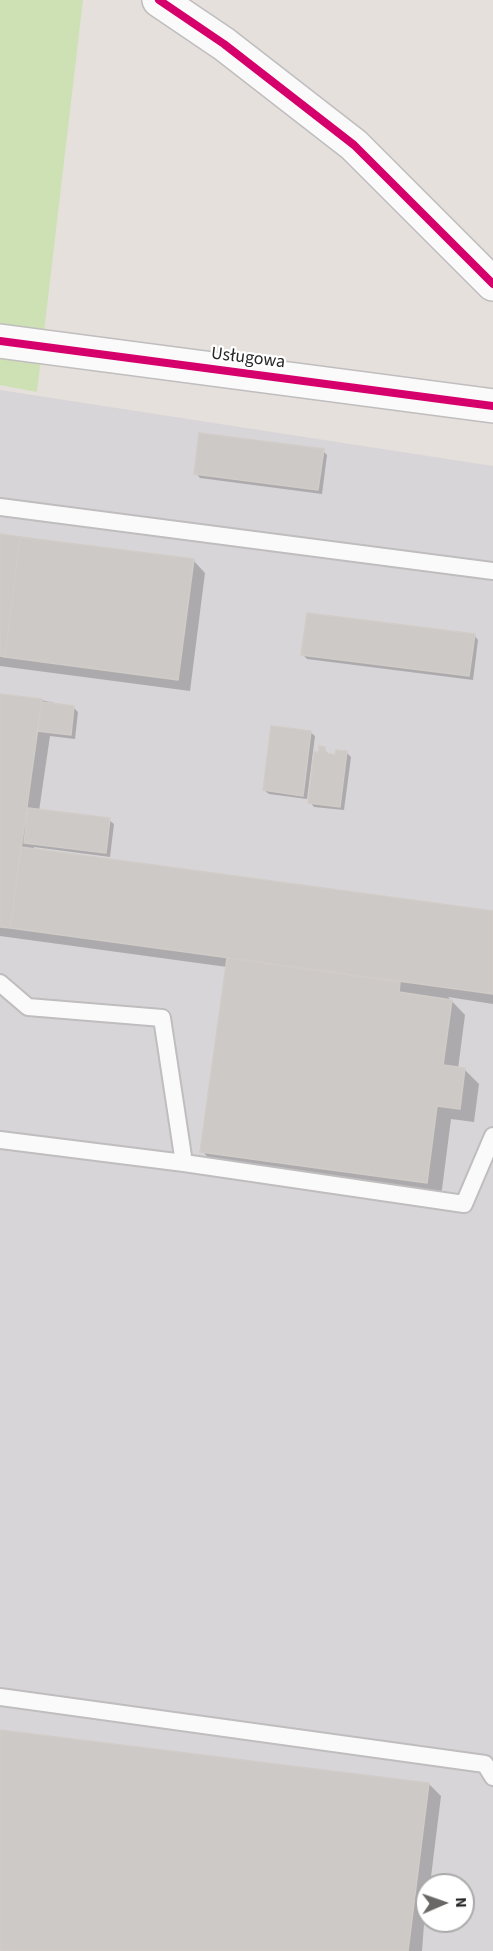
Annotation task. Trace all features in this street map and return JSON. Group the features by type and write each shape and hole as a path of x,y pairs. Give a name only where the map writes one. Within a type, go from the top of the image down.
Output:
{"street":[{"path":"159,0 224,44 354,145 493,284"},
{"name":"Usługowa","path":"0,341 493,406"}],"lane":[{"path":"0,507 493,571"},
{"path":"0,983 28,1006 162,1018 184,1163"},
{"path":"0,1140 184,1163 464,1204 493,1136"},
{"path":"0,1697 485,1764 493,1777"}],"shaded area":[{"path":"0,390 493,466 493,1951 0,1951"}],"green space":[{"path":"0,0 83,0 37,392 0,385"}],"building":[{"path":"199,433 324,449 318,490 194,474"},
{"path":"0,534 20,537 5,657 0,656"},
{"path":"20,537 194,559 178,680 5,657"},
{"path":"307,613 475,634 469,676 301,655"},
{"path":"0,694 42,699 10,928 0,927"},
{"path":"42,702 74,706 71,735 37,731"},
{"path":"271,726 311,731 303,796 263,790"},
{"path":"319,746 325,747 325,753 335,755 336,750 347,751 340,807 308,803 314,752 319,752"},
{"path":"28,808 110,818 106,853 24,843"},
{"path":"21,847 493,911 493,994 10,928"},
{"path":"227,958 400,982 399,992 452,1000 443,1065 465,1068 460,1109 437,1106 427,1183 200,1152"},
{"path":"0,1730 429,1783 418,1873 415,1873 415,1895 408,1951 0,1951"}],"cycle path":[{"path":"159,0 224,44 354,145 493,284"},
{"path":"0,341 493,406"}]}
